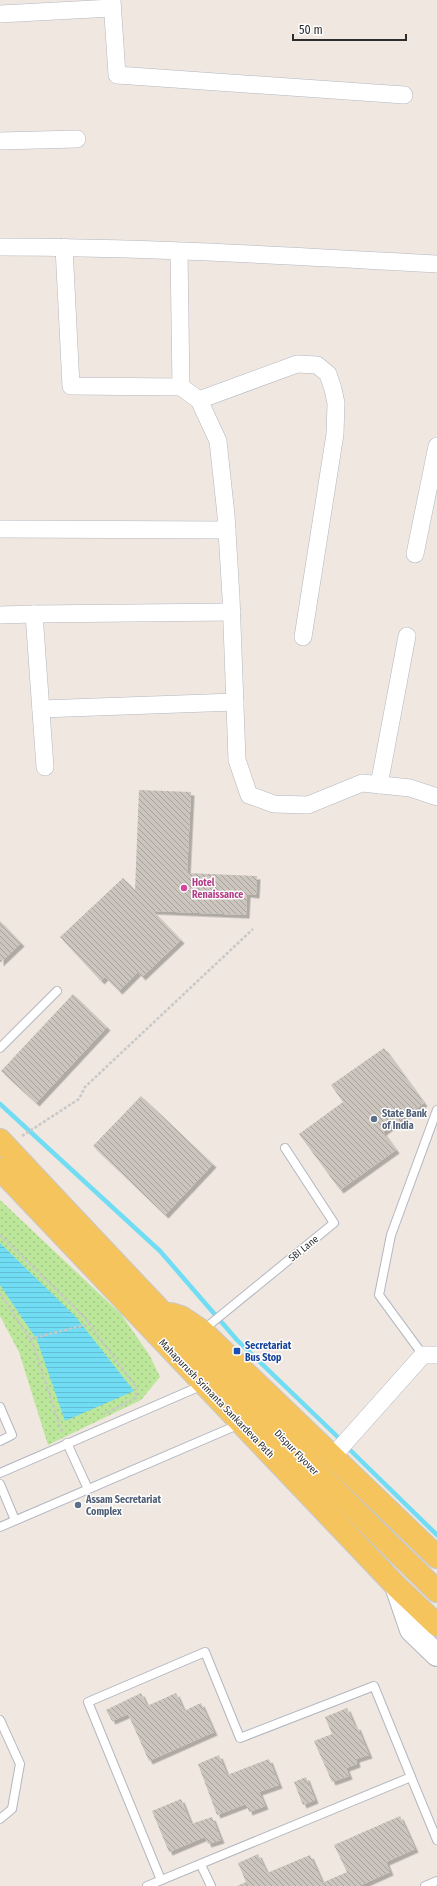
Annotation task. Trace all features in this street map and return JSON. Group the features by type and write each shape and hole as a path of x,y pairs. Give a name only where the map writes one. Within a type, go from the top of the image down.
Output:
{"main road":[{"path":"0,1140 159,1310 207,1326 336,1453 437,1557"},
{"name":"Mahapurush Srimanta Sankardeva Path","path":"0,1170 204,1385 250,1418 396,1586 437,1625"},
{"name":"Dispur Flyover","path":"159,1310 250,1418 360,1517 437,1591"},
{"path":"396,1586 411,1630 437,1655"}],"street":[{"path":"0,14 112,4 117,75 404,95"},
{"path":"0,141 77,139"},
{"path":"0,247 64,247 437,264"},
{"path":"64,247 71,386 181,388 199,400 218,441 227,530 232,612 236,760 250,795 274,804 308,806 362,783 410,788 437,797"},
{"path":"179,252 181,388"},
{"path":"199,400 298,364 316,365 328,374 336,403 335,434 303,637"},
{"path":"415,554 437,446"},
{"path":"0,529 227,530"},
{"path":"0,615 232,612"},
{"path":"34,614 45,767"},
{"path":"379,784 407,636"},
{"path":"41,709 235,702"},
{"path":"336,1453 350,1436 430,1355"}],"lane":[{"path":"0,1048 57,991"},
{"path":"430,1355 379,1295 390,1235 437,1110"},
{"name":"SBI Lane","path":"207,1326 334,1223 285,1148"},
{"path":"0,1473 204,1385"},
{"path":"0,1407 12,1435 0,1441"},
{"path":"0,1527 250,1418"},
{"path":"67,1443 88,1489"},
{"path":"0,1484 15,1520"},
{"path":"161,1880 88,1702 205,1652 240,1738 374,1686 437,1840"},
{"path":"0,1720 20,1764 12,1809 0,1819"},
{"path":"147,1886 411,1777"},
{"path":"201,1865 211,1886"},
{"path":"425,1886 437,1881"}],"path":[{"path":"22,1136 79,1099 85,1087 253,929"},
{"path":"0,1235 89,1324 136,1387 136,1398 102,1414"},
{"path":"0,1293 33,1344 62,1434 69,1431"},
{"path":"30,1339 89,1324"}],"green space":[{"path":"0,1200 121,1314 150,1356 160,1377 141,1400 48,1445 19,1352 0,1316"}],"water":[{"path":"0,1243 75,1316 134,1391 65,1421 37,1340 0,1285"}],"building":[{"name":"Hotel Renaissance","path":"139,790 191,792 187,873 257,876 256,895 247,894 246,915 153,911 181,940 142,977 138,972 119,991 105,977 101,981 60,937 123,878 135,890"},
{"path":"0,921 21,943 0,963"},
{"path":"73,994 107,1027 36,1103 1,1071"},
{"name":"State Bank of India","path":"384,1048 424,1103 383,1132 396,1150 340,1190 299,1134 343,1102 331,1085"},
{"path":"141,1096 213,1164 165,1215 93,1146"},
{"path":"141,1693 147,1706 176,1693 184,1711 201,1703 214,1732 149,1761 128,1714 112,1721 106,1710"},
{"path":"347,1708 355,1727 357,1726 369,1755 356,1759 357,1764 346,1768 349,1776 332,1782 314,1741 332,1734 325,1717"},
{"path":"219,1755 227,1775 269,1759 279,1785 259,1792 265,1806 249,1812 246,1804 217,1815 198,1764"},
{"path":"306,1777 315,1800 303,1805 294,1782"},
{"path":"181,1799 191,1824 212,1817 221,1840 208,1844 205,1837 169,1852 152,1811"},
{"path":"400,1816 415,1849 386,1862 390,1872 359,1886 315,1886 347,1872 334,1845"},
{"path":"258,1854 267,1873 310,1855 322,1882 313,1886 237,1886 246,1882 238,1863"}],"waterway":[{"path":"0,1104 160,1251 237,1340 342,1441"},
{"path":"347,1447 437,1535"}],"place":[{"name":"Hotel Renaissance","path":"184,888"},
{"name":"State Bank of India","path":"374,1119"},
{"name":"Secretariat Bus Stop","path":"237,1351"},
{"name":"Assam Secretariat Complex","path":"78,1505"}]}
